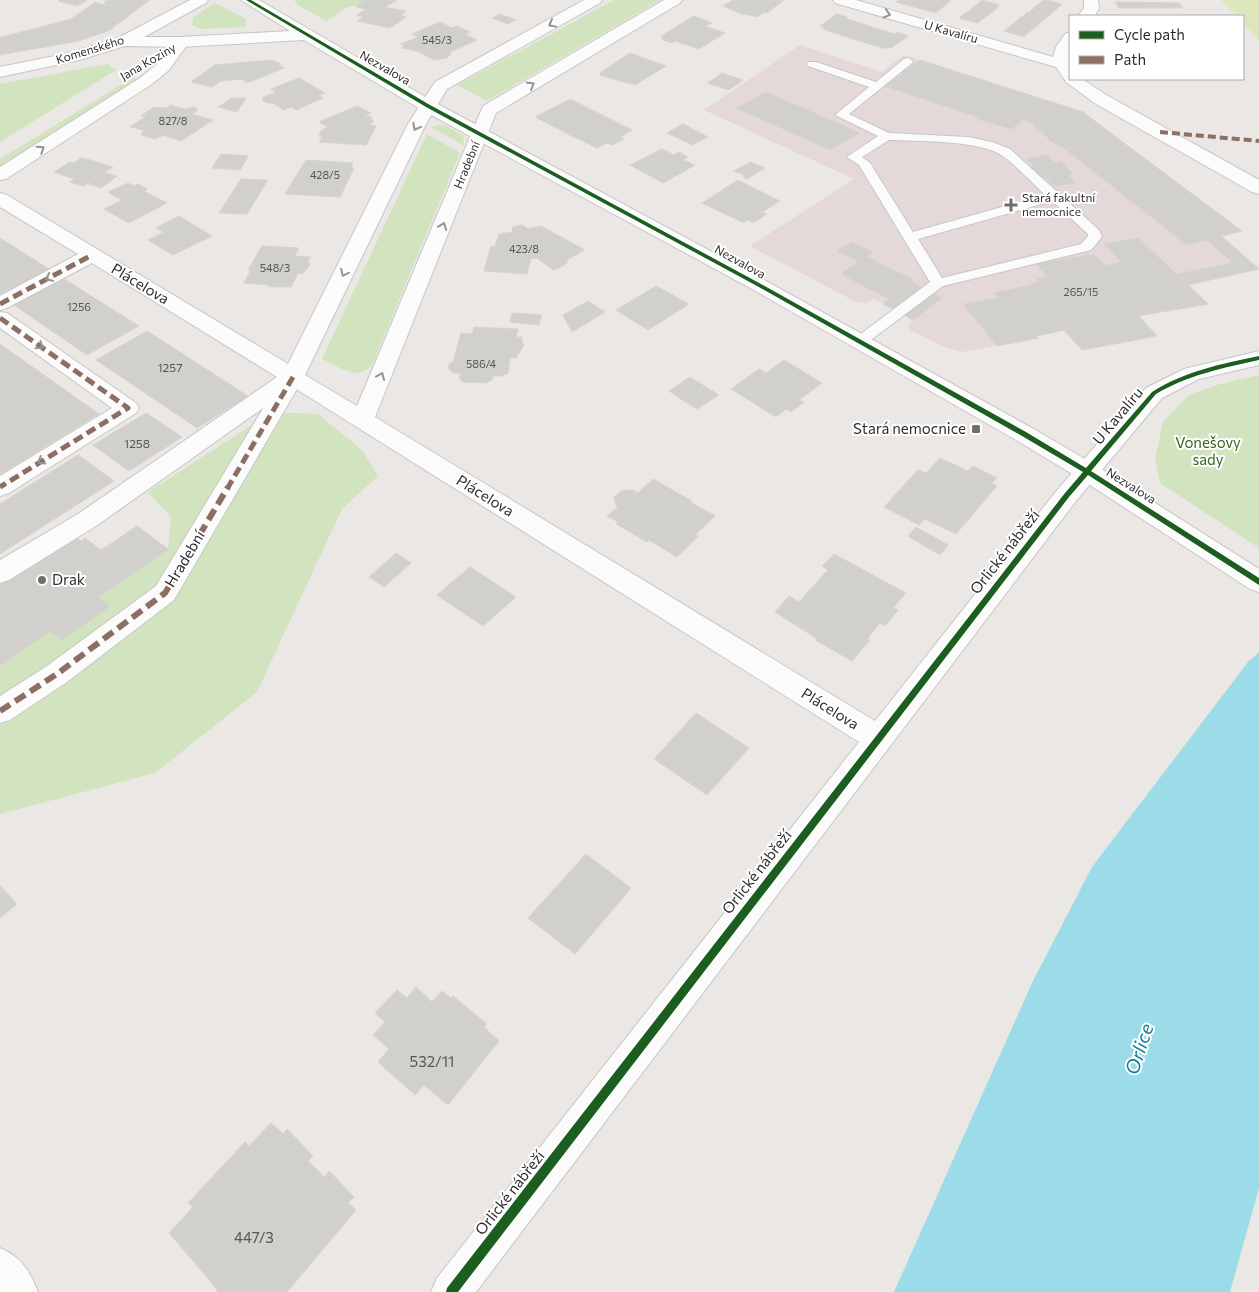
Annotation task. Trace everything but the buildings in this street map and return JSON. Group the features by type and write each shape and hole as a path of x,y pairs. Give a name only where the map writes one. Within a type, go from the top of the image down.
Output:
{"street":[{"name":"Komenského","path":"0,72 73,57 124,41 201,0"},
{"name":"Nezvalova","path":"248,0 428,106 759,285 1024,434 1088,472 1259,582"},
{"name":"Hradební","path":"0,711 57,674 165,593 292,377 417,124 441,86 595,0"},
{"name":"Hradební","path":"362,421 489,110 675,0"},
{"name":"U Kavalíru","path":"840,0 1068,73"},
{"path":"1087,15 1092,9 1091,0"},
{"path":"124,41 181,42 305,35"},
{"path":"1068,73 1061,52 1069,39"},
{"name":"Jana Koziny","path":"126,74 181,42"},
{"name":"Jana Koziny","path":"0,175 146,82 163,67 181,42"},
{"name":"U Kavalíru","path":"1077,80 1102,100 1259,188"},
{"name":"Plácelova","path":"0,199 878,738"},
{"path":"0,304 92,255"},
{"path":"0,318 128,408 0,487"},
{"name":"U Kavalíru","path":"1088,472 1154,393 1171,381 1195,372 1259,358"},
{"name":"Hradební","path":"0,573 86,520 292,377"},
{"name":"Orlické nábřeží","path":"451,1292 878,738 1067,495 1088,472"},
{"path":"0,1268 18,1292"}],"lane":[{"path":"859,342 938,283 1086,247 1096,237 1006,152 998,148 968,141 887,136 841,116 908,61"},
{"path":"812,64 878,86"},
{"path":"887,136 853,157 864,163 938,283"},
{"path":"910,237 1034,200 1054,197"}],"shaded area":[{"name":"Stará fakultní nemocnice","path":"800,45 882,72 904,55 1083,112 1242,231 1222,236 1259,269 1189,284 1208,304 1138,315 1157,336 1082,350 1064,330 1036,336 1038,338 962,352 946,348 910,330 908,325 913,319 874,299 867,303 856,302 750,246 854,179 704,110"}],"green space":[{"path":"294,0 364,1 357,6 348,7 326,21 298,5"},
{"path":"614,0 660,0 487,101 457,85"},
{"path":"1221,0 1259,0 1259,40 1244,24 1244,15 1236,15"},
{"path":"215,3 246,19 245,27 200,29 192,25 193,17"},
{"path":"108,64 116,70 0,142 0,84"},
{"path":"132,78 139,80 0,169 0,159"},
{"path":"447,126 463,136 464,146 431,127"},
{"path":"427,134 460,153 372,365 366,370 354,373 342,369 322,359"},
{"name":"Vonešovy sady","path":"1259,375 1259,548 1160,483 1155,459 1163,422 1189,395 1220,384"},
{"path":"272,412 318,414 362,450 378,476 342,509 257,692 155,773 0,814 0,666 168,549 171,517 148,492"}],"water":[{"name":"Orlice","path":"1259,652 1259,1188 1230,1292 894,1292 1032,983 1092,867 1248,662"}],"marked path":[{"path":"1160,132 1259,141"},
{"path":"0,304 92,255"},
{"path":"0,318 128,408 0,487"},
{"path":"0,711 57,674 165,593 293,377"}],"cycle path":[{"path":"248,0 428,106 759,285 1024,434 1088,472 1259,582"},
{"path":"451,1292 1067,495 1154,393 1192,374 1259,358"}],"place":[{"name":"Stará fakultní nemocnice","path":"1011,205"},
{"name":"Stará nemocnice","path":"976,429"},
{"name":"Drak","path":"42,580"}]}
